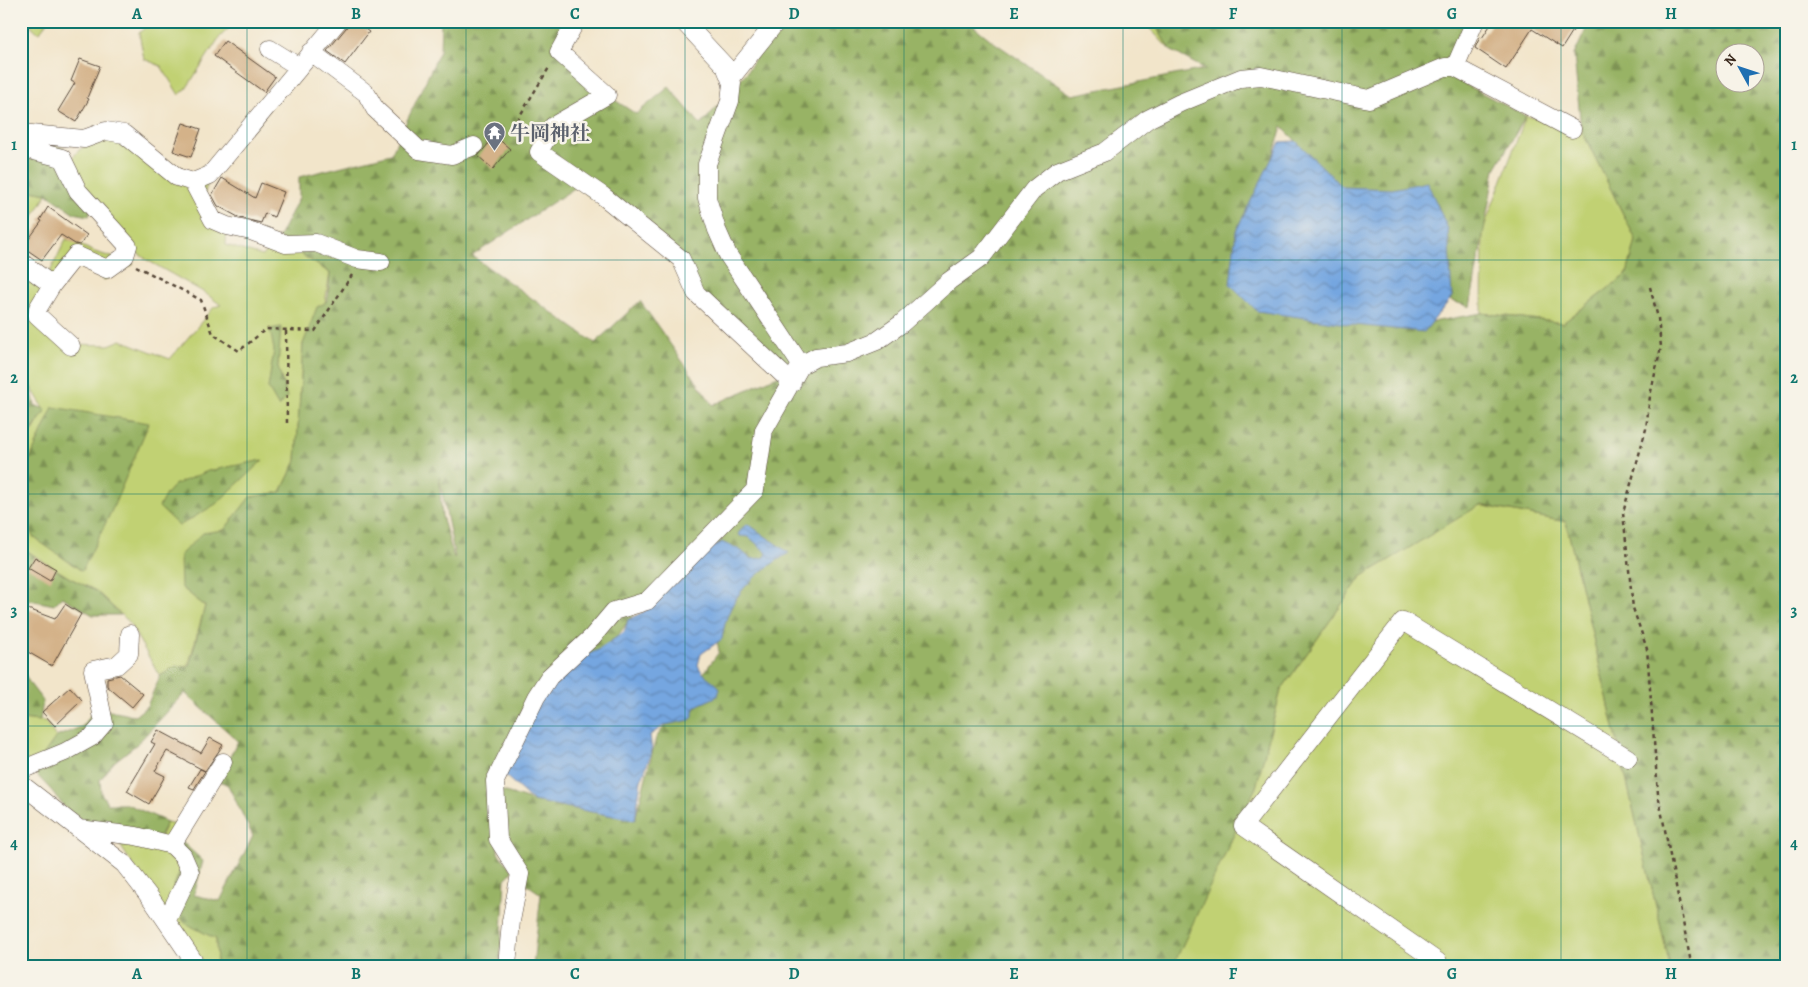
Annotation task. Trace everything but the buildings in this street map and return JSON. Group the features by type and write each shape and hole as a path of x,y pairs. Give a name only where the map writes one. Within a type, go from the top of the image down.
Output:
{"street":[{"path":"21,133 84,139 106,131 124,134 177,178 193,182 210,175 338,21"},
{"path":"576,21 559,52 607,95 553,126 540,152 603,196 681,259 696,293 792,383"},
{"path":"683,21 725,66 732,83 730,101 707,164 707,198 717,230 728,255 801,365"},
{"path":"730,79 777,21"},
{"path":"1455,67 1475,21"},
{"path":"270,49 299,67"},
{"path":"311,52 366,93 375,109 419,150 452,154 474,146"},
{"path":"507,966 510,921 520,874 498,839 495,781 536,697 550,678 592,637 614,611 647,601 755,490 764,430 801,365 816,357 847,353 878,342 949,281 981,258 1034,189 1057,171 1105,152 1148,118 1180,102 1240,78 1261,76 1369,99 1445,67 1455,67 1572,129"},
{"path":"21,140 30,150 62,158 78,191 128,246 124,256 108,268 76,255 52,285 38,308 37,315 71,346"},
{"path":"193,182 213,220 286,244 316,243 358,259 375,261"},
{"path":"21,262 52,285"},
{"path":"1436,966 1438,962 1243,826 1403,621 1628,758"},
{"path":"21,770 65,752 92,737 104,723 93,670 117,665 129,654 130,634"},
{"path":"172,845 223,762"},
{"path":"21,784 124,864 167,920 197,966"},
{"path":"79,829 136,836 172,845 184,856 190,872 167,920"}],"path":[{"path":"513,127 559,52"},
{"path":"121,259 201,300 213,334 239,351 266,329 315,331 349,277 375,261"},
{"path":"1650,287 1658,318 1661,347 1650,396 1646,429 1623,513 1633,608 1647,649 1658,794 1693,966"},
{"path":"286,331 287,424"}],"green space":[{"path":"25,21 48,21 39,33"},
{"path":"152,21 236,21 219,38 186,89 179,95 161,66 144,59 139,33"},
{"path":"441,21 576,21 559,52 607,95 636,114 669,87 701,125 747,72 779,21 967,21 995,43 1072,95 1205,69 1170,50 1153,21 1473,21 1451,77 1526,116 1495,169 1470,307 1443,298 1450,268 1438,232 1407,200 1342,187 1282,127 1264,185 1236,231 1260,293 1257,311 1432,322 1482,313 1563,323 1627,274 1636,240 1581,129 1574,55 1590,21 1787,21 1787,966 1670,966 1566,522 1480,505 1361,577 1281,690 1256,787 1173,966 533,966 541,894 519,879 499,820 500,790 533,801 635,820 656,738 719,652 715,627 727,606 722,593 638,607 610,647 526,701 491,784 498,834 498,853 513,871 505,879 500,966 217,966 216,939 185,923 171,904 174,886 184,861 180,840 203,861 194,895 220,901 253,836 228,785 218,780 238,741 185,693 137,744 114,762 100,780 101,793 108,804 127,804 167,822 158,838 143,845 124,846 91,827 65,808 36,774 35,766 56,737 83,726 95,708 135,716 147,706 160,676 176,666 189,667 205,606 181,587 180,555 203,533 224,530 250,497 281,492 296,461 303,344 317,307 325,303 328,298 330,273 278,239 299,198 299,177 391,154 440,51","holes":["576,187 675,254 696,293 782,374 713,405 640,301 595,343 472,256","439,477 455,557 454,558 442,516"]},
{"path":"1143,21 1153,21 1170,50"},
{"path":"1526,116 1581,129 1636,240 1627,274 1563,323 1482,313 1483,230"},
{"path":"108,132 179,184 209,180 202,201 227,226 226,245 262,256 281,241 330,273 325,303 303,344 296,461 281,492 260,496 181,587 205,606 188,667 176,667 160,676 128,621 96,591 70,578 21,547 21,452 45,410 21,366 21,256 49,274 66,239 95,252 134,264 104,280 76,255 36,324 69,344 109,345 121,340 170,359 214,307 221,305 205,293 147,260 125,243 87,201 69,162 79,150"},
{"path":"21,143 51,144 64,148 62,158 91,207 89,216 74,213 47,194 21,189"},
{"path":"21,189 47,194 21,237"},
{"path":"281,327 278,367 287,397 279,407 268,388 274,350 270,329"},
{"path":"21,368 29,378 35,405 46,410 21,447"},
{"path":"53,407 149,423 112,510 82,571 33,537 24,518 30,496 25,470"},
{"path":"263,460 216,504 179,526 159,507 166,494 174,485 208,471"},
{"path":"1479,505 1566,522 1670,966 1156,966 1256,787 1281,690 1361,577"},
{"path":"21,545 36,558 96,591 121,615 93,615 62,597 54,605 30,600 21,608"},
{"path":"21,667 30,684 43,701 40,721 21,719"},
{"path":"21,719 45,721 56,737 40,762 21,769"},
{"path":"167,822 175,824 184,861 174,886 216,939 217,966 198,966 120,845 160,837"}],"water":[{"path":"1296,141 1343,187 1392,189 1427,182 1448,229 1452,297 1424,332 1354,325 1257,311 1230,284 1236,231 1280,142"},
{"path":"748,524 789,553 764,570 744,588 730,610 722,639 701,654 698,665 703,673 720,688 718,696 698,705 693,711 693,717 690,720 665,725 650,735 652,751 641,781 635,820 533,801 500,771 541,690 575,660 598,650 624,632 628,620 645,611 661,593 712,546 722,542 742,551 748,557 754,559 765,557 767,553 749,537 738,534"}],"place":[{"name":"牛岡神社","path":"494,152"}]}
